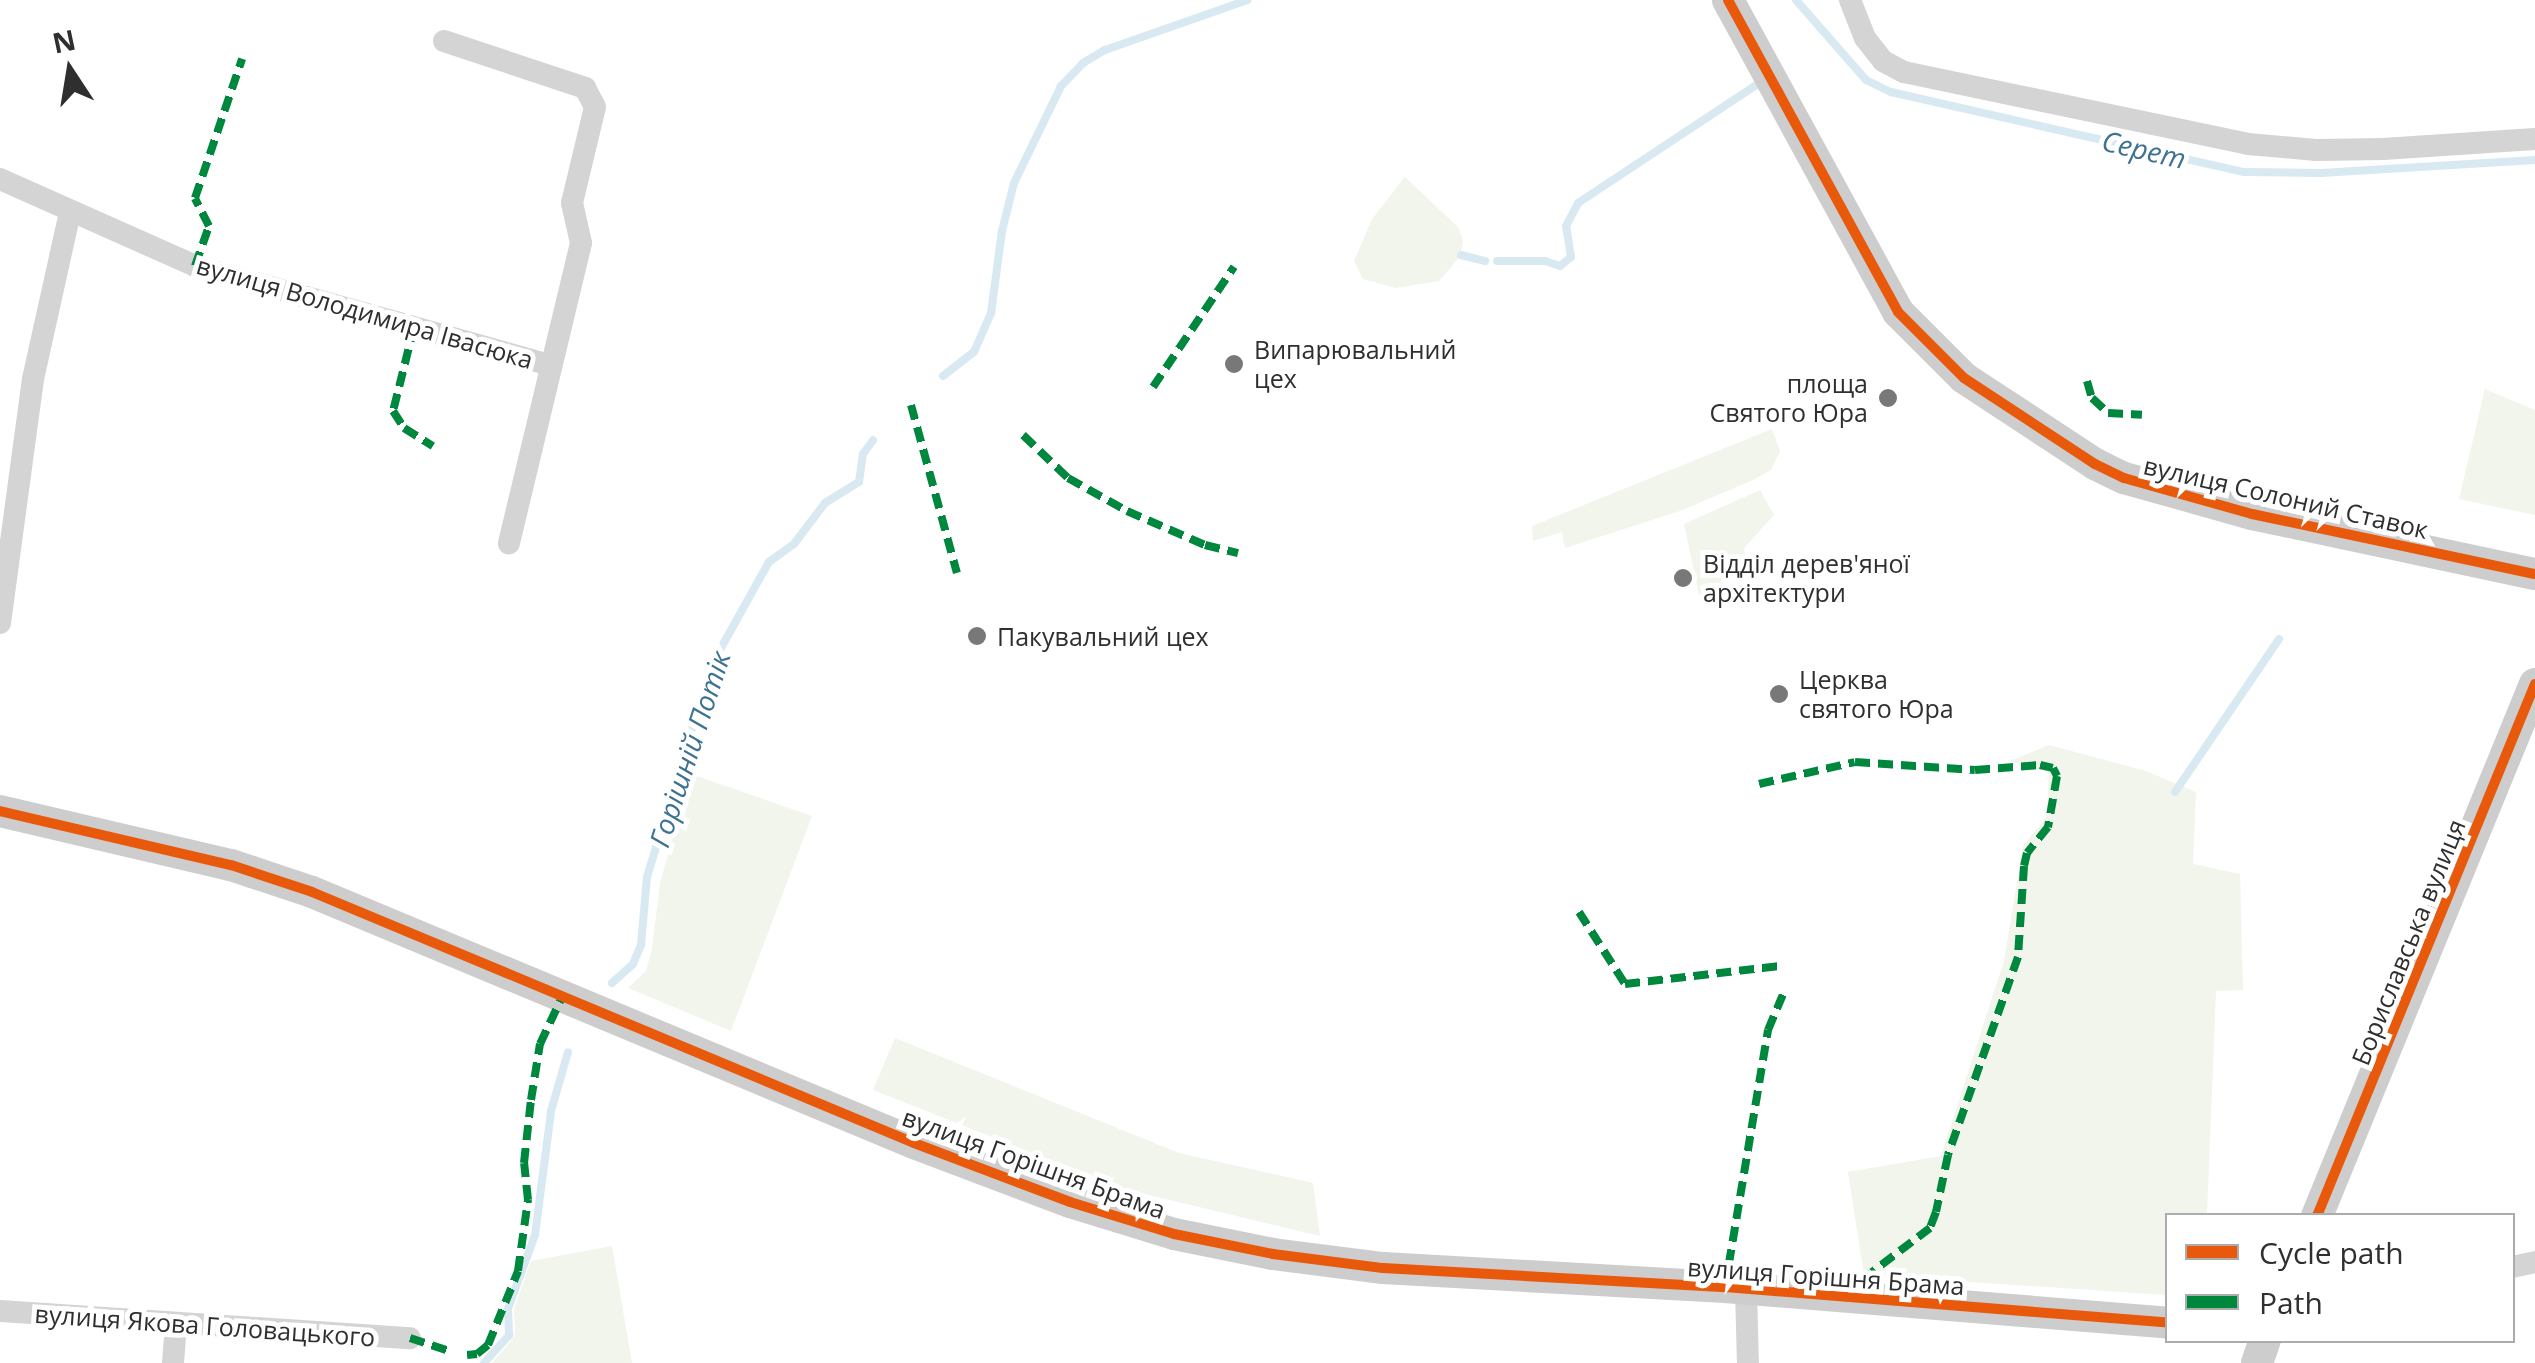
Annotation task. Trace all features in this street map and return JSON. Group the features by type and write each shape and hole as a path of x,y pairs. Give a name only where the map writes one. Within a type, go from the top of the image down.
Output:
{"street":[{"name":"вулиця Солоний Ставок","path":"1728,0 1898,312 1964,378 2095,464 2124,478 2252,514 2535,574"},
{"path":"1850,0 1865,38 1883,61 1904,72 1957,85 2248,144 2316,150 2535,139"},
{"name":"вулиця Володимира Івасюка","path":"0,179 196,266 550,365 581,243 572,203 594,100 585,88 444,41"},
{"path":"0,623 33,380 70,212"},
{"path":"509,544 550,365"},
{"name":"Бориславська вулиця","path":"2318,1213 2535,684"},
{"name":"вулиця Горішня Брама","path":"0,810 231,866 312,892 914,1142 1124,1221 1225,1245 1366,1266 1746,1289 2165,1323"},
{"path":"1746,1289 1748,1363"},
{"name":"вулиця Якова Головацького","path":"0,1311 410,1338"},
{"path":"173,1363 176,1323"}],"shaded area":[{"path":"1405,177 1458,227 1463,240 1461,255 1439,281 1396,288 1363,279 1354,261 1372,219"},
{"path":"2485,389 2535,410 2535,515 2459,499"},
{"path":"1772,429 1780,451 1771,470 1753,480 1680,511 1565,548 1562,532 1533,541 1532,526"},
{"path":"1760,490 1774,515 1744,548 1751,593 1699,595 1684,524"},
{"path":"2049,745 2146,771 2196,792 2193,864 2240,874 2243,990 2216,991 2207,1213 2165,1213 2165,1295 1864,1275 1848,1172 1941,1156 2004,961 2023,846 2047,816 2049,772 2010,761"},
{"path":"691,774 812,816 731,1031 628,988 646,971 660,883"},
{"path":"895,1038 1179,1153 1313,1183 1320,1236 1124,1189 873,1090"},
{"path":"612,1246 632,1363 492,1363 515,1336 514,1309 531,1261"}],"waterway":[{"name":"Горішній Потік","path":"943,376 974,352 991,313 1002,231 1014,183 1061,86 1083,63 1105,50 1248,0"},
{"name":"Серет","path":"1796,0 1866,80 1891,92 2244,172 2321,173 2535,160"},
{"path":"1497,261 1545,261 1560,266 1571,257 1566,226 1578,203 1756,85"},
{"path":"1461,255 1485,261"},
{"name":"Горішній Потік","path":"612,983 633,964 641,945 647,877 711,666 769,562 794,544 825,503 859,482 863,454 873,440"},
{"path":"2175,792 2279,639"},
{"name":"Горішній Потік","path":"484,1363 509,1335 508,1309 535,1235 551,1111 568,1052"}],"marked path":[{"path":"195,266 209,226 195,198 242,59"},
{"path":"1153,387 1234,267"},
{"path":"414,327 393,411 404,428 433,446"},
{"path":"2087,381 2092,398 2108,413 2142,415"},
{"path":"911,405 957,573"},
{"path":"1023,435 1068,478 1127,511 1205,545 1238,553"},
{"path":"1759,784 1855,762 1975,770 2040,765 2053,768 2057,776 2048,827 2027,853 2024,866 2018,957 1948,1155 1930,1228 1872,1272 1864,1285"},
{"path":"1579,912 1625,984 1780,966"},
{"path":"1725,1287 1768,1030 1784,992"},
{"path":"467,1355 477,1354 488,1345 518,1271 528,1200 524,1163 540,1044 563,995"},
{"path":"410,1338 452,1352"}],"cycle path":[{"path":"1728,0 1898,312 1964,378 2095,464 2124,478 2252,514 2535,574"},
{"path":"2318,1213 2535,684"},
{"path":"0,811 231,865 312,892 914,1143 1070,1202 1174,1234 1273,1254 1383,1268 1725,1287 2165,1323"}],"place":[{"name":"Випарювальний цех","path":"1234,364"},
{"name":"площа Святого Юра","path":"1888,398"},
{"name":"Відділ дерев'яної архітектури","path":"1683,578"},
{"name":"Пакувальний цех","path":"977,636"},
{"name":"Церква святого Юра","path":"1779,694"}]}
